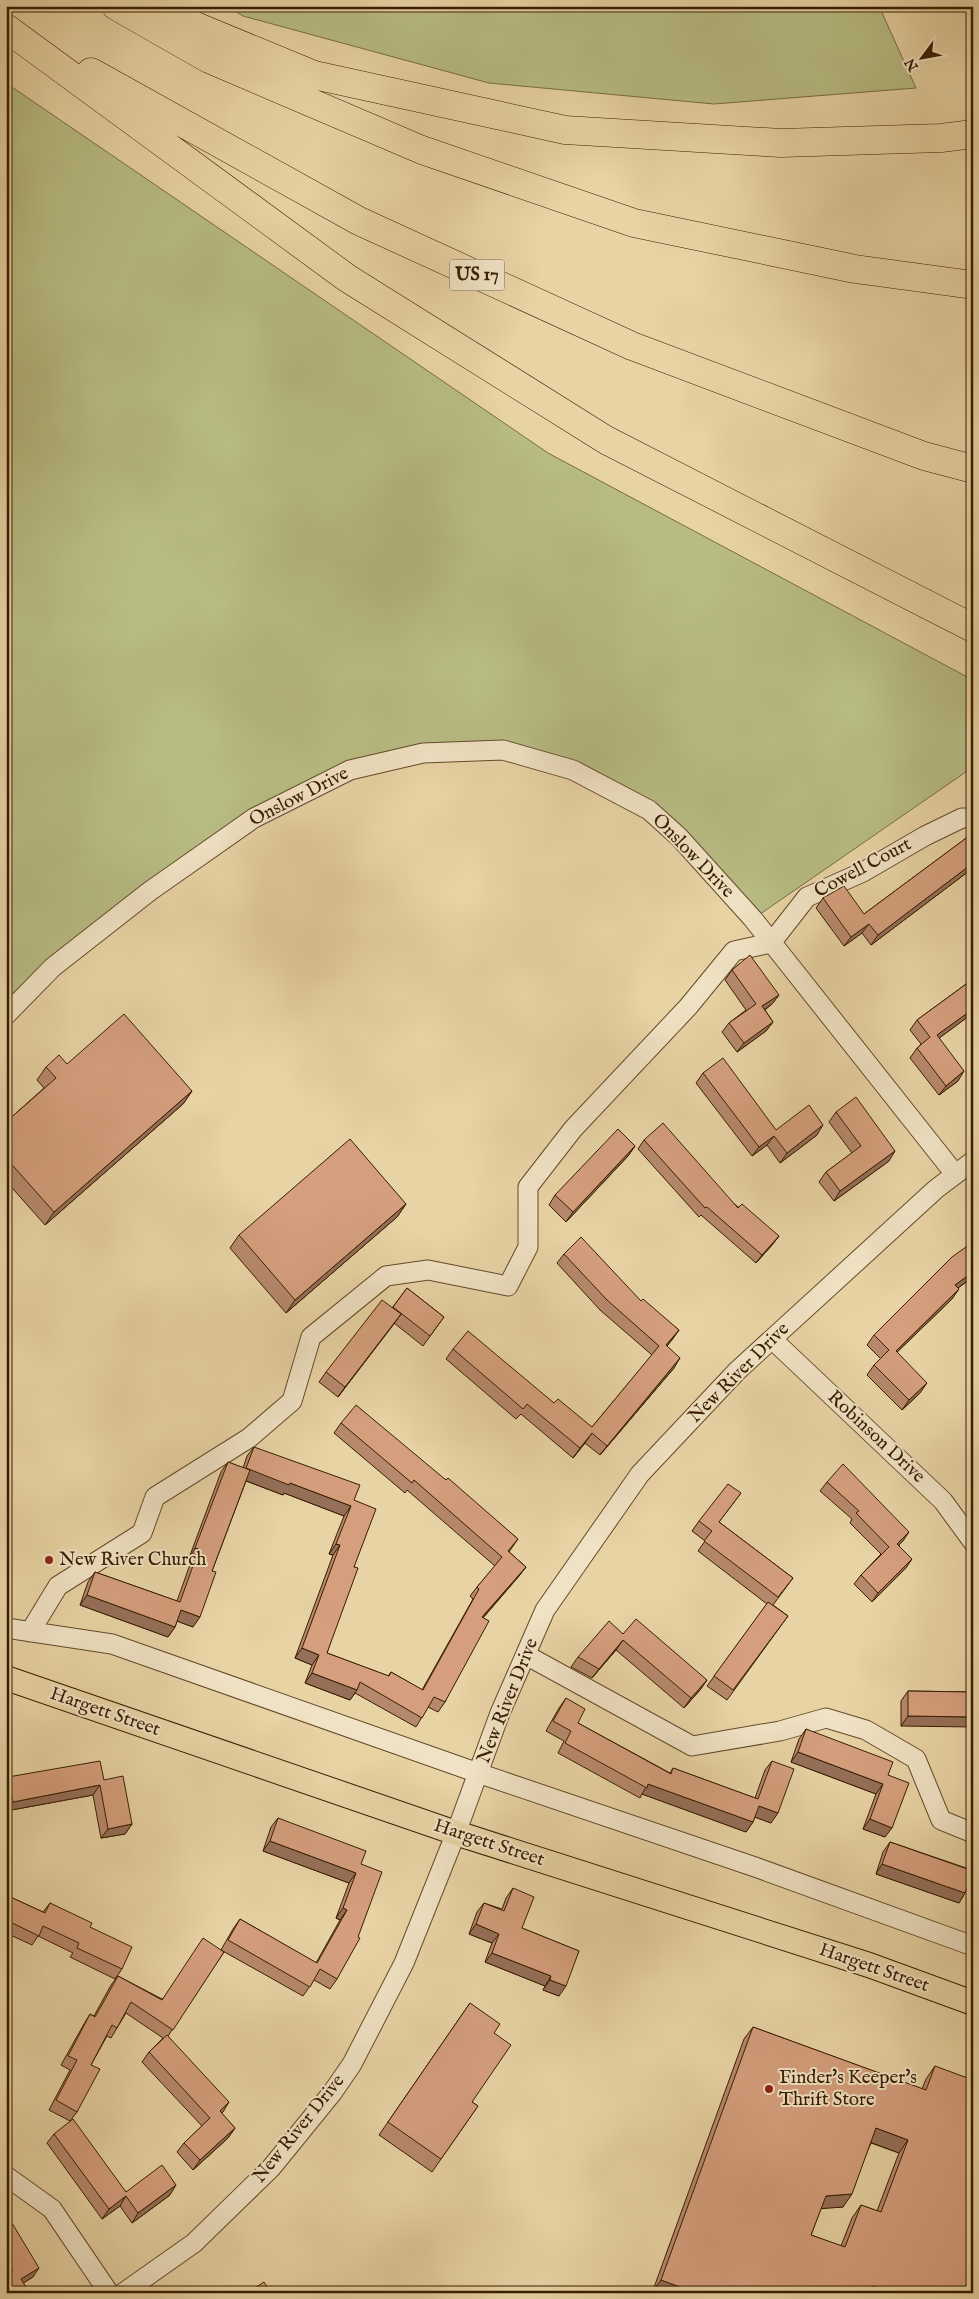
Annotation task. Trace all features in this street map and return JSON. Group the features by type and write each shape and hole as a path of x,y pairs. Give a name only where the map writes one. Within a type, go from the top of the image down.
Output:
{"highway":[{"path":"116,6 208,60 422,150 634,223 855,269 973,285"},
{"path":"147,6 314,75 566,130 780,143 940,138 973,134"},
{"path":"6,27 347,278 589,429 973,628"},
{"name":"US 17","path":"6,27 359,221 632,346 924,456 973,469"}],"main road":[{"name":"Hargett Street","path":"6,1678 456,1833 868,1965 973,2002"}],"street":[{"name":"Onslow Drive","path":"6,1015 53,967 150,892 254,818 350,770 423,753 503,750 573,770 649,810 679,837 771,943 955,1174"},
{"name":"Cowell Court","path":"771,943 807,897 863,872 925,836 962,818 973,818"},
{"path":"30,1632 58,1586 142,1533 155,1497 249,1438 292,1401 311,1337 386,1276 428,1270 508,1286 528,1247 528,1187 573,1129 688,1007 734,952 771,943"},
{"name":"New River Drive","path":"123,2293 194,2243 271,2168 332,2093 352,2064 402,1967 456,1833 500,1713 546,1610 640,1474 737,1371 936,1189 973,1161"},
{"name":"Robinson Drive","path":"772,1339 943,1501 973,1542"},
{"path":"6,1628 112,1644 478,1773 755,1867 973,1946"},
{"path":"526,1655 692,1746 780,1731 826,1718 866,1730 916,1759 941,1820 973,1833"},
{"path":"6,2176 52,2209 109,2293"}],"green space":[{"path":"226,6 879,6 916,88 714,104 489,83 243,16"},
{"path":"6,83 548,453 973,680 973,767 753,919 649,810 503,750 350,770 254,818 6,1015"}],"building":[{"path":"973,833 973,863 878,935 869,924 851,937 823,898 844,886 864,914"},
{"path":"750,955 779,995 762,1006 773,1022 744,1043 729,1023 756,1004 732,970"},
{"path":"973,979 973,1009 937,1035 964,1071 946,1086 917,1048 930,1037 917,1020"},
{"path":"124,1014 192,1091 54,1212 6,1158 6,1122 56,1078 46,1067 59,1055 67,1064"},
{"path":"723,1058 776,1130 809,1105 823,1125 787,1153 774,1136 759,1147 703,1073"},
{"path":"856,1097 895,1151 840,1191 826,1172 861,1146 836,1112"},
{"path":"663,1123 738,1208 742,1204 779,1236 762,1255 707,1207 705,1208 644,1140"},
{"path":"618,1129 635,1146 573,1212 555,1195"},
{"path":"350,1139 406,1204 295,1300 239,1235"},
{"path":"581,1237 641,1301 643,1299 679,1330 666,1345 680,1358 607,1446 592,1433 580,1448 527,1404 523,1409 453,1349 468,1331 554,1403 558,1399 592,1427 659,1346 607,1300 564,1254"},
{"path":"973,1242 973,1272 955,1285 959,1289 896,1351 927,1383 909,1400 874,1365 889,1350 874,1335 952,1257"},
{"path":"407,1288 444,1317 430,1336 393,1307"},
{"path":"382,1300 401,1314 345,1387 326,1372"},
{"path":"356,1405 446,1480 448,1478 518,1539 508,1551 526,1567 482,1617 489,1621 445,1702 434,1697 422,1718 360,1682 357,1690 312,1673 319,1655 302,1648 340,1545 336,1544 351,1506 246,1468 254,1447 360,1485 354,1500 376,1509 354,1567 358,1568 327,1653 389,1676 391,1672 423,1690 479,1589 477,1587 502,1557 414,1480 412,1483 341,1423"},
{"path":"228,1462 250,1470 212,1571 216,1572 200,1617 181,1610 175,1627 87,1595 95,1572 180,1602 199,1549 195,1548"},
{"path":"843,1464 909,1532 897,1544 912,1559 878,1593 861,1575 889,1547 856,1513 859,1511 827,1482"},
{"path":"728,1484 741,1493 719,1522 793,1578 778,1597 704,1541 712,1531 699,1521"},
{"path":"768,1602 788,1616 733,1690 714,1676"},
{"path":"636,1619 707,1680 691,1698 623,1640 599,1669 578,1657 609,1621 623,1634"},
{"path":"908,1691 973,1692 973,1717 908,1716"},
{"path":"566,1698 585,1709 578,1723 671,1774 673,1768 758,1799 772,1761 794,1769 778,1813 759,1806 753,1822 648,1784 647,1788 565,1743 571,1731 553,1721"},
{"path":"806,1729 893,1762 888,1775 909,1783 892,1828 870,1819 883,1784 798,1752"},
{"path":"100,1761 104,1780 123,1776 132,1824 108,1829 100,1785 13,1802 8,1777"},
{"path":"278,1818 366,1851 361,1864 382,1872 358,1937 360,1938 337,1979 320,1969 310,1987 228,1940 240,1919 317,1963 347,1910 343,1908 356,1873 270,1841"},
{"path":"890,1842 973,1871 965,1893 882,1864"},
{"path":"513,1888 534,1897 522,1928 579,1951 566,1986 550,1980 551,1976 492,1953 499,1934 476,1924 484,1903 504,1911"},
{"path":"6,1895 45,1913 50,1903 92,1923 90,1927 132,1947 122,1969 77,1948 79,1943 43,1926 39,1936 6,1920"},
{"path":"203,1938 224,1952 173,2030 131,2002 117,2028 112,2025 91,2065 100,2069 77,2112 56,2100 77,2060 68,2056 90,2014 95,2017 118,1976 162,2000"},
{"path":"470,2003 500,2024 494,2033 511,2045 472,2102 478,2106 441,2159 388,2122"},
{"path":"753,2027 926,2090 935,2066 973,2080 973,2293 891,2293 873,2286 870,2293 696,2293 661,2280","holes":["876,2128 908,2140 881,2212 861,2205 845,2247 811,2235 826,2196 852,2194"]},
{"path":"167,2035 229,2102 220,2111 235,2128 200,2160 184,2143 210,2118 149,2052"},
{"path":"73,2119 126,2192 162,2165 176,2185 138,2213 126,2196 109,2209 54,2134"},
{"path":"12,2223 39,2268 21,2279 29,2292 27,2293 6,2293 6,2275 13,2271 6,2260 6,2226"},
{"path":"264,2282 271,2293 247,2293"}],"place":[{"name":"New River Church","path":"49,1560"},
{"name":"Finder's Keeper's Thrift Store","path":"769,2089"}]}
